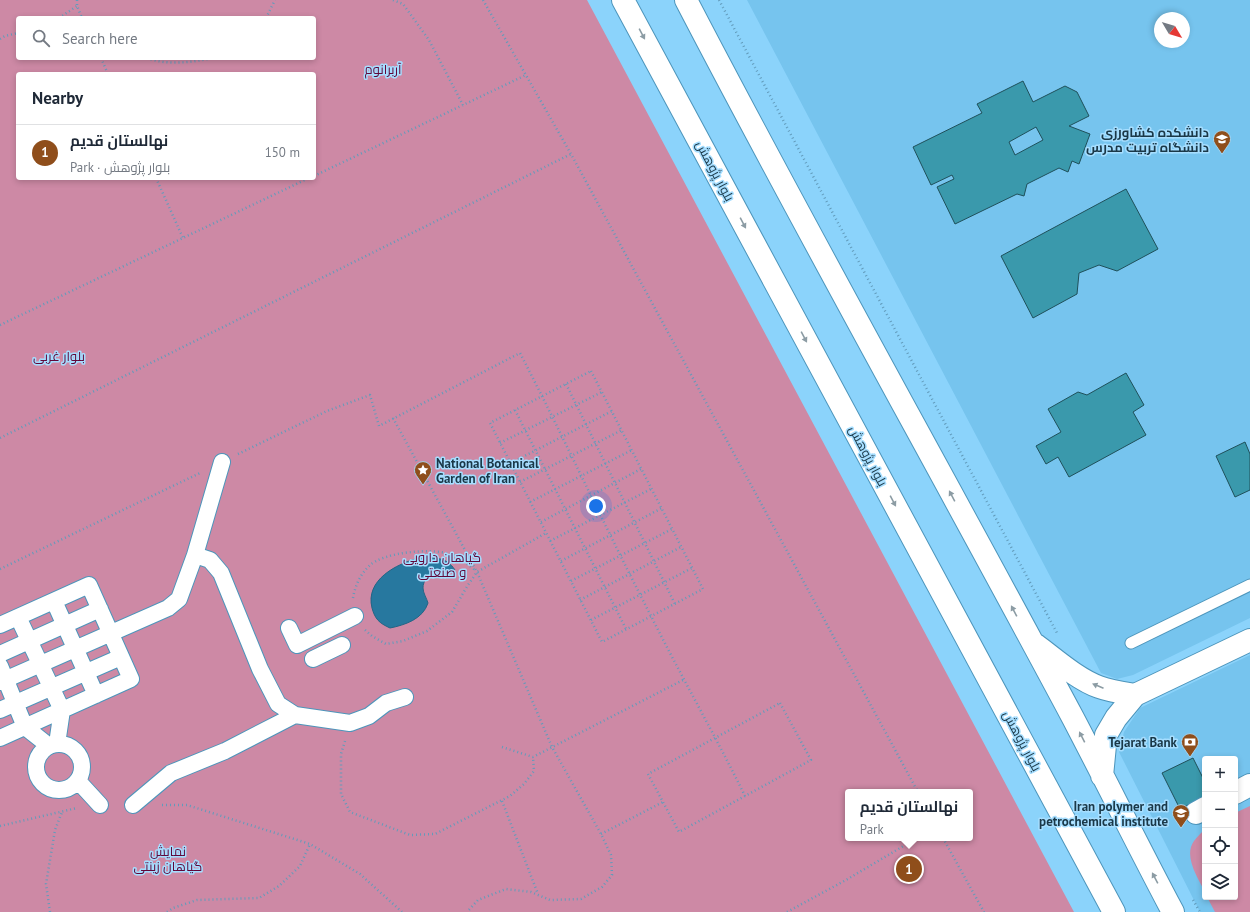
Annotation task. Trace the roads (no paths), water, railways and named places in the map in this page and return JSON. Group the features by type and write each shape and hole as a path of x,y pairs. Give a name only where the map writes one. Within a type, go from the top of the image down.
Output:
{"street":[{"name":"بلوار پژوهش","path":"623,0 1114,912"},
{"path":"686,0 757,138 1073,720 1173,912"},
{"path":"53,745 25,727 2,676 40,664 111,634 168,608 179,599 195,555 222,462"},
{"path":"195,555 210,560 221,573 260,669 278,704 295,715 350,722 369,716 386,703 404,697"},
{"path":"0,625 89,585 131,679 0,738"},
{"path":"54,601 96,695"},
{"path":"0,654 100,610"},
{"path":"289,628 297,645 355,616"},
{"path":"18,617 62,710 53,745"},
{"path":"318,634 327,652"},
{"path":"1030,640 1080,677 1098,687 1135,695"},
{"path":"1102,776 1106,735 1116,718 1135,695 1250,640"},
{"path":"313,659 342,644"},
{"path":"0,710 121,657"},
{"path":"133,805 171,773 225,751 295,715"},
{"path":"64,744 71,747 77,752 81,759 82,767 78,781 65,790 50,789 38,778 36,771 38,756 43,750 53,745 64,744"},
{"path":"78,781 100,805"},
{"path":"1237,792 1250,786"}],"lane":[{"path":"1130,643 1250,585"}],"place":[{"name":"دانشکده کشاورزی دانشگاه تربیت مدرس","path":"1222,154"},
{"name":"National Botanical Garden of Iran","path":"423,485"},
{"name":"Tejarat Bank","path":"1190,757"},
{"name":"Iran polymer and petrochemical institute","path":"1181,828"},
{"name":"نهالستان قدیم","path":"909,869"}],"park label":[{"name":"آربرانوم","path":"383,69"},
{"name":"بلوار غربی","path":"59,356"},
{"name":"گیاهان دارویی و صنعتی","path":"442,564"},
{"name":"نمایش گیاهان زینتی","path":"168,858"}]}
